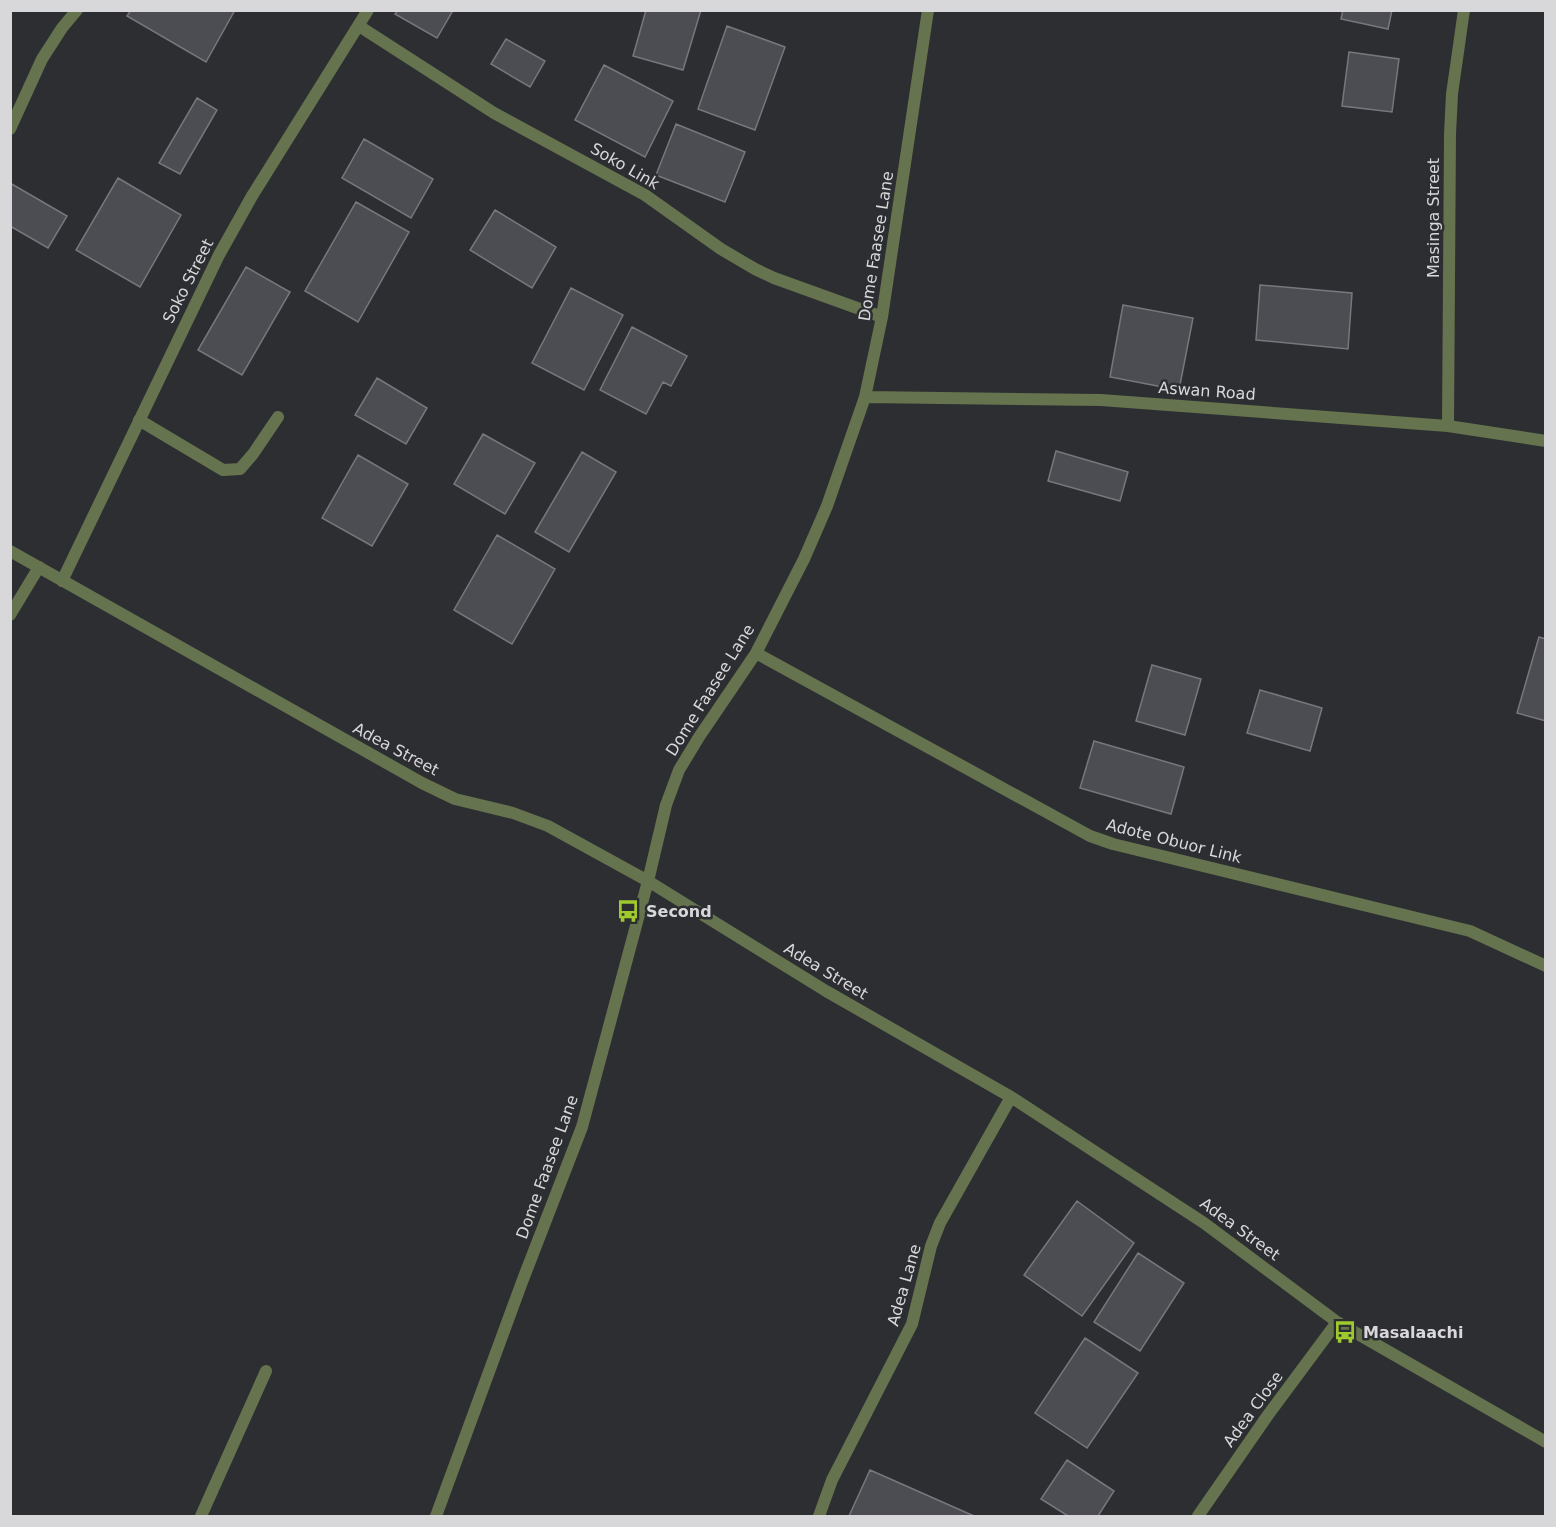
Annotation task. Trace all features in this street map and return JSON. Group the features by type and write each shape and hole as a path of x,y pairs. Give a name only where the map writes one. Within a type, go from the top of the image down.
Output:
{"street":[{"path":"10,129 42,59 77,10"},
{"name":"Soko Street","path":"62,581 194,305 236,226 368,10"},
{"name":"Dome Faasee Lane","path":"436,1516 582,1127 666,805 679,770 756,653 804,559 827,506 865,397 882,317 928,10"},
{"name":"Masinga Street","path":"1448,426 1450,134 1452,94 1464,10"},
{"name":"Soko Link","path":"359,26 494,112 645,195 721,249 755,269 882,317"},
{"name":"Aswan Road","path":"865,397 1101,400 1448,426 1545,441"},
{"path":"139,420 223,470 240,469 278,417"},
{"name":"Adea Street","path":"10,551 422,783 455,799 513,813 548,826 648,881 826,992 1011,1097 1204,1222 1337,1322 1545,1442"},
{"path":"10,615 39,567"},
{"name":"Adote Obuor Link","path":"756,653 1090,837 1470,931 1545,966"},
{"name":"Adea Lane","path":"819,1516 832,1480 912,1324 931,1246 940,1223 1011,1097"},
{"name":"Adea Close","path":"1198,1516 1268,1415 1337,1322"},
{"path":"201,1516 266,1371"}],"building":[{"path":"131,10 235,10 206,62 127,16"},
{"path":"398,10 450,10 452,12 437,38 395,14"},
{"path":"646,10 701,10 683,70 633,56"},
{"path":"1343,10 1392,10 1388,29 1341,19"},
{"path":"727,26 785,47 755,130 698,109"},
{"path":"506,39 545,61 530,87 491,64"},
{"path":"1349,52 1399,59 1392,112 1342,106"},
{"path":"604,65 673,101 645,157 575,120"},
{"path":"197,98 217,110 180,174 159,163"},
{"path":"676,124 745,152 725,202 656,175"},
{"path":"364,139 433,179 411,218 342,178"},
{"path":"118,178 181,215 140,287 76,250"},
{"path":"10,183 67,216 48,248 10,226"},
{"path":"356,202 409,232 358,322 305,291"},
{"path":"495,210 556,247 532,288 470,250"},
{"path":"246,267 290,292 242,375 198,350"},
{"path":"1260,285 1352,293 1348,349 1256,340"},
{"path":"571,288 623,315 584,390 532,363"},
{"path":"1123,305 1193,318 1179,390 1110,377"},
{"path":"632,327 687,356 671,386 663,382 646,414 600,390"},
{"path":"377,378 427,408 406,444 355,415"},
{"path":"483,434 535,463 505,514 454,484"},
{"path":"1056,451 1128,472 1120,501 1048,481"},
{"path":"582,452 616,472 569,552 535,532"},
{"path":"358,455 408,484 372,546 322,518"},
{"path":"497,535 555,569 512,644 454,610"},
{"path":"1539,637 1546,639 1546,721 1517,713"},
{"path":"1152,665 1201,679 1185,735 1136,721"},
{"path":"1260,690 1322,708 1310,751 1247,733"},
{"path":"1094,741 1184,767 1171,814 1080,788"},
{"path":"1077,1201 1134,1243 1082,1316 1024,1275"},
{"path":"1138,1253 1184,1283 1140,1351 1094,1322"},
{"path":"1085,1338 1138,1373 1087,1448 1035,1413"},
{"path":"1067,1460 1114,1491 1098,1516 1068,1516 1041,1499"},
{"path":"870,1470 974,1516 849,1516"}],"place":[{"name":"Second","path":"628,911"},
{"name":"Masalaachi","path":"1345,1332"}]}
